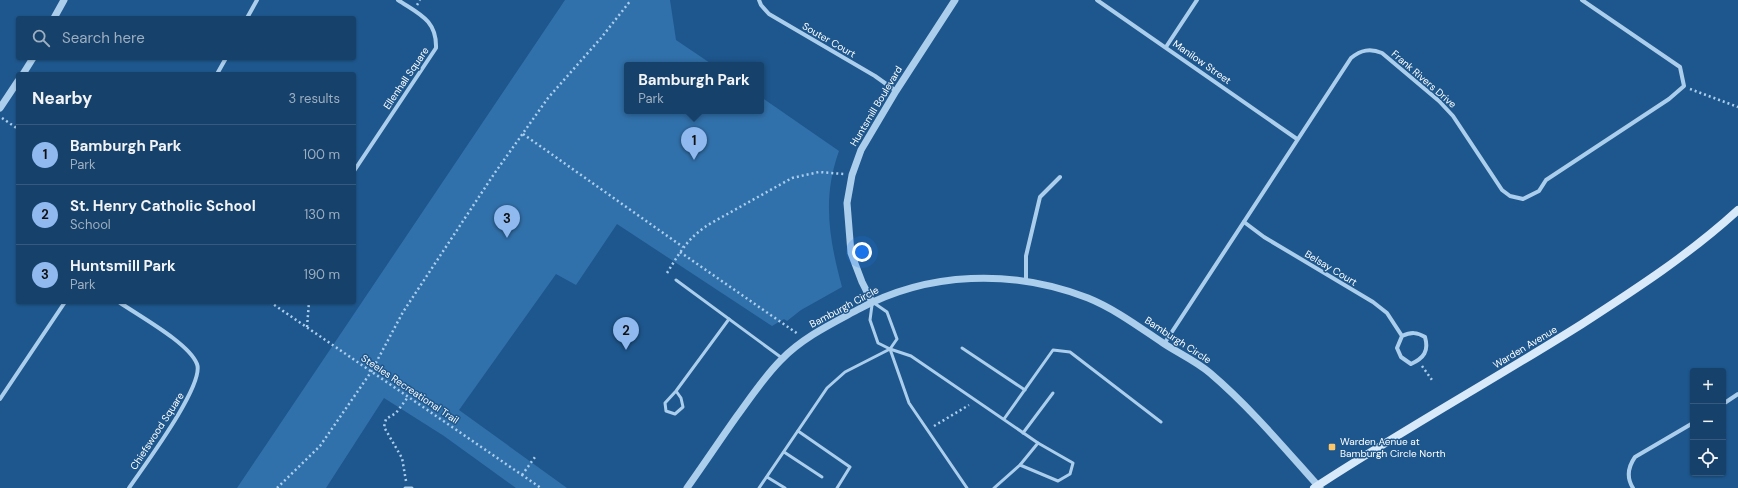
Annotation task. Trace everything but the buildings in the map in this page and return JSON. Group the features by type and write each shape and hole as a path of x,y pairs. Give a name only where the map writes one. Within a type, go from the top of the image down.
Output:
{"main road":[{"name":"Warden Avenue","path":"1317,487 1634,291 1684,255 1738,210"}],"street":[{"path":"55,16 64,0"},
{"path":"248,16 257,0"},
{"name":"Ellenhall Square","path":"356,169 436,48 436,36 430,22 398,0"},
{"name":"Souter Court","path":"759,0 761,5 769,14 875,76 896,91"},
{"name":"Huntsmill Boulevard","path":"872,302 862,282 851,253 848,203 852,176 860,150 955,0"},
{"name":"Manilow Street","path":"1097,0 1297,139"},
{"path":"1166,47 1196,0"},
{"path":"1582,0 1680,67 1684,86"},
{"name":"Frank Rivers Drive","path":"1164,344 1297,139 1351,58 1358,52 1375,50 1382,53 1439,101 1463,129 1502,190 1510,196 1523,200 1539,191 1546,180 1669,99 1684,86"},
{"path":"24,72 32,60"},
{"path":"218,72 225,60"},
{"path":"0,108 16,84"},
{"path":"1026,282 1026,256 1040,197 1060,177"},
{"name":"Belsay Court","path":"1244,222 1264,237 1373,302 1387,313 1402,336"},
{"name":"Bamburgh Circle","path":"687,488 761,382 782,358 811,336 872,302 909,288 946,280 994,279 1026,282 1062,289 1090,299 1127,318 1208,372 1236,397 1317,487"},
{"path":"0,399 64,304"},
{"name":"Chiefswood Square","path":"122,304 185,347 198,365 198,374 188,400 129,488"},
{"path":"1409,333 1418,333 1425,337 1428,345 1425,354 1411,364 1401,357 1397,348 1402,336 1409,333"},
{"path":"1726,402 1738,394"},
{"path":"1633,488 1629,480 1628,472 1631,462 1636,457 1690,425"}],"lane":[{"path":"676,280 782,358"},
{"path":"759,488 827,388 842,374 890,349 898,340 888,312 872,302 870,320 878,343 890,349 911,356 1038,443 1073,463 1070,474 1058,481 1020,464"},
{"path":"676,391 681,398 683,407 675,414 666,411 665,403 676,391 729,319"},
{"path":"962,348 1024,390"},
{"path":"890,349 909,403 967,488"},
{"path":"1004,419 1053,350 1070,352 1160,422"},
{"path":"1023,433 1053,393"},
{"path":"798,431 850,466 838,488"},
{"path":"994,488 1020,464 1038,443"},
{"path":"784,452 822,477"},
{"path":"767,477 784,488"}],"path":[{"path":"277,488 320,446 371,372 403,312 494,174 548,98 601,38 631,0"},
{"path":"1684,86 1738,107"},
{"path":"0,116 16,128"},
{"path":"522,134 683,247"},
{"path":"667,273 683,247 701,229 792,178 819,172 852,176"},
{"path":"680,252 786,326"},
{"name":"Steeles Recreational Trail","path":"273,304 541,488"},
{"path":"307,327 309,304"},
{"path":"1418,360 1432,380"},
{"path":"408,397 396,413 386,419 384,427 402,458 408,488"},
{"path":"928,430 976,401"},
{"path":"522,475 535,457"}],"shaded area":[{"path":"565,0 670,0 676,40 709,62 624,62 624,114 764,114 764,99 839,151 830,185 829,219 837,269 842,287 801,310 787,321 784,319 772,326 617,224 576,285 556,274 459,410 567,488 516,488 444,436 384,398 326,488 237,488"}],"place":[{"name":"Bamburgh Park","path":"694,160"},
{"name":"Huntsmill Park","path":"507,238"},
{"name":"St. Henry Catholic School","path":"626,350"},
{"name":"Warden Aenue at Bamburgh Circle North","path":"1332,447"}]}
